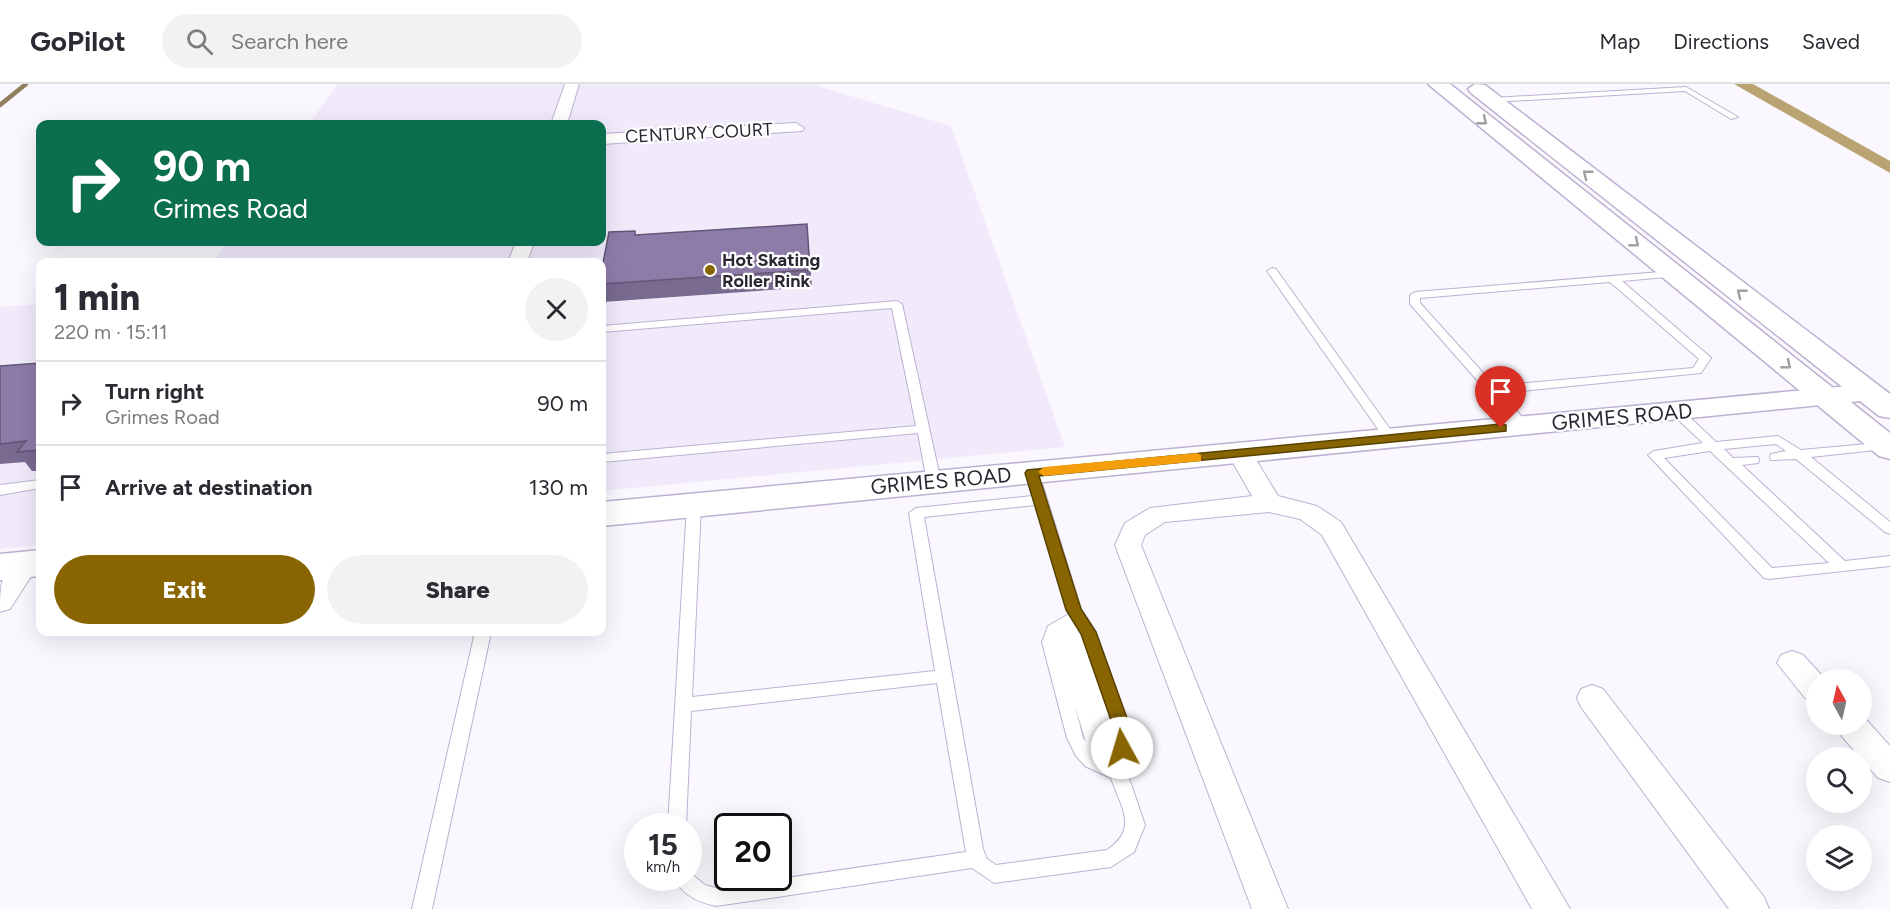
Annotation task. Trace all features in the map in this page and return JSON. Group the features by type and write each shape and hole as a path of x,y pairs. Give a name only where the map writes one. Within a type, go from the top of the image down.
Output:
{"main road":[{"path":"1438,84 1888,447"},
{"path":"1472,84 1883,398"},
{"name":"GRIMES ROAD","path":"606,514 934,482 1036,486 1240,454 1827,398 1883,398"}],"street":[{"path":"560,120 572,84"},
{"name":"CENTURY COURT","path":"606,139 796,128"},
{"path":"1240,454 1269,504"},
{"path":"1270,909 1128,545 1134,530 1159,513 1269,504 1308,512 1332,530 1552,909"},
{"path":"0,601 22,564"},
{"path":"1792,663 1806,678"},
{"path":"1592,698 1751,909"},
{"path":"1860,735 1890,768"}],"lane":[{"path":"1493,100 1686,89 1734,117"},
{"path":"1272,271 1391,439"},
{"path":"1524,426 1415,304 1415,295 1673,274"},
{"path":"1491,390 1697,371 1705,358 1614,279"},
{"path":"606,329 897,304 934,482"},
{"path":"1677,412 1842,567"},
{"path":"606,458 923,429"},
{"path":"1890,529 1799,454 1778,440 1713,446 1654,455 1769,574 1890,561"},
{"path":"1776,457 1888,447"},
{"path":"1731,462 1753,460"},
{"path":"0,490 36,485"},
{"path":"1036,486 1077,618 1089,632 1122,729 1118,772 1136,825 1128,846 1111,858 994,874 980,865 978,859 916,513 1036,486"},
{"path":"678,813 694,505"},
{"path":"1077,618 1060,625 1050,636 1072,727 1080,750 1087,758 1105,770 1118,772"},
{"path":"422,909 482,636"},
{"path":"684,705 944,676"},
{"path":"698,891 716,897 978,859"}],"shaded area":[{"path":"338,84 811,84 951,126 1065,447 606,491 606,258 216,258 224,246 606,246 606,120 312,120"},
{"path":"36,304 36,545 0,549 0,307"}],"building":[{"name":"Hot Skating Roller Rink","path":"807,224 810,270 606,284 606,258 604,258 609,232 635,231 635,235"},
{"path":"36,363 36,450 17,452 26,441 0,444 0,366"}],"waterway":[{"path":"0,105 26,84"},
{"path":"1742,84 1890,168"}],"slow traffic":[{"path":"1044,472 1197,458"}],"place":[{"name":"Hot Skating Roller Rink","path":"710,270"}],"route":[{"path":"1122,748 1122,729 1089,632 1077,618 1074,610 1032,473 1501,428"}]}
